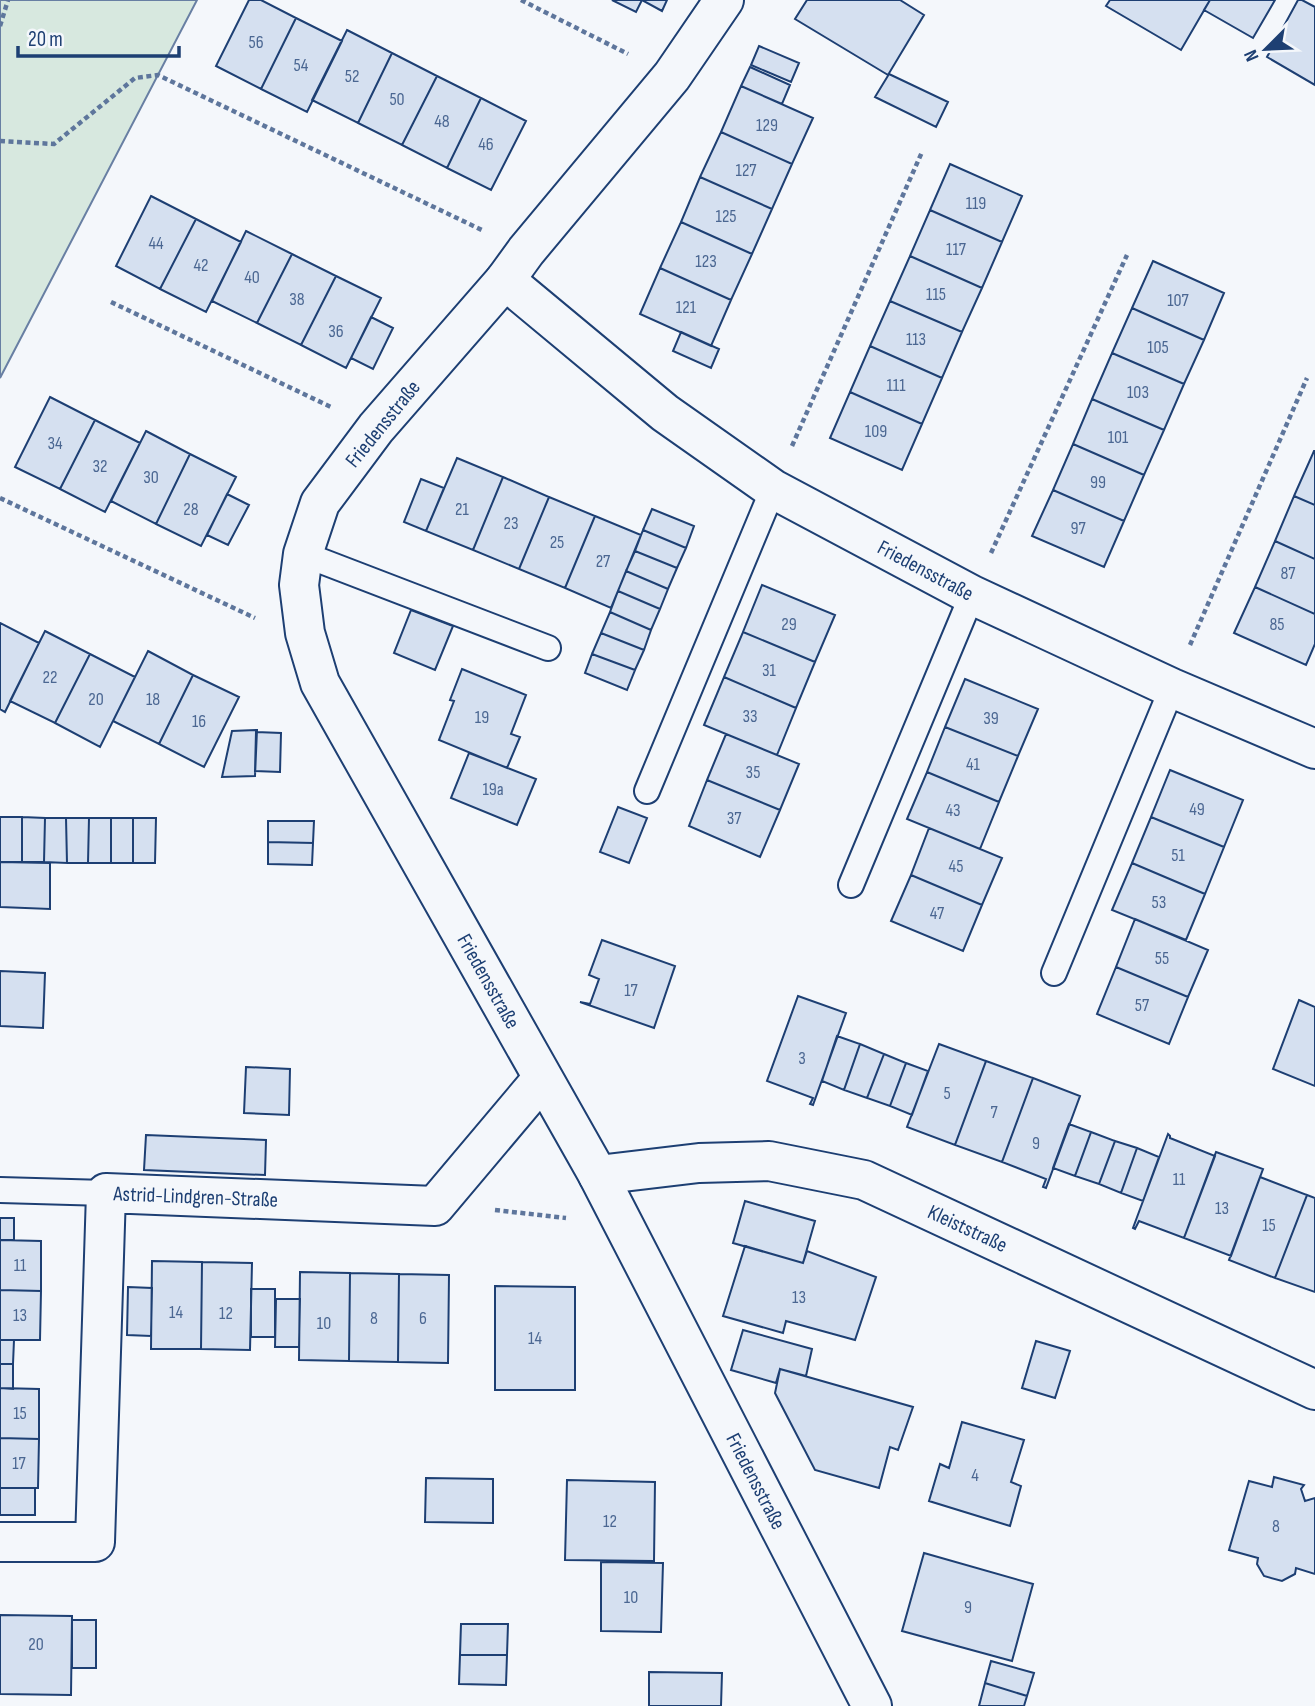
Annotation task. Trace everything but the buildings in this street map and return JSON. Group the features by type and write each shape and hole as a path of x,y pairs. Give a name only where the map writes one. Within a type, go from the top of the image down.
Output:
{"street":[{"name":"Friedensstraße","path":"724,0 672,76 516,265 376,428 320,503 303,554 299,585 306,633 320,683 598,1175 872,1706"},
{"name":"Friedensstraße","path":"516,265 665,413 773,489 972,595 1172,688 1315,749"},
{"path":"435,1206 542,1079"},
{"name":"Kleiststraße","path":"598,1175 699,1163 769,1161 864,1180 1315,1390"},
{"name":"Astrid-Lindgren-Straße","path":"0,1542 95,1542 106,1193 435,1206"}],"lane":[{"path":"647,791 773,489"},
{"path":"303,554 548,648"},
{"path":"850,885 972,595"},
{"path":"1054,973 1172,688"},
{"path":"0,1190 106,1193"}],"path":[{"path":"0,26 8,0"},
{"path":"521,0 672,76"},
{"path":"0,141 54,144 135,78 158,75 516,265"},
{"path":"773,489 922,152"},
{"path":"972,595 1128,255"},
{"path":"111,302 376,428"},
{"path":"1172,688 1307,378"},
{"path":"0,498 267,623 306,633"},
{"path":"435,1206 546,1214 624,1227"}],"shaded area":[{"path":"0,0 197,0 0,378"}]}
